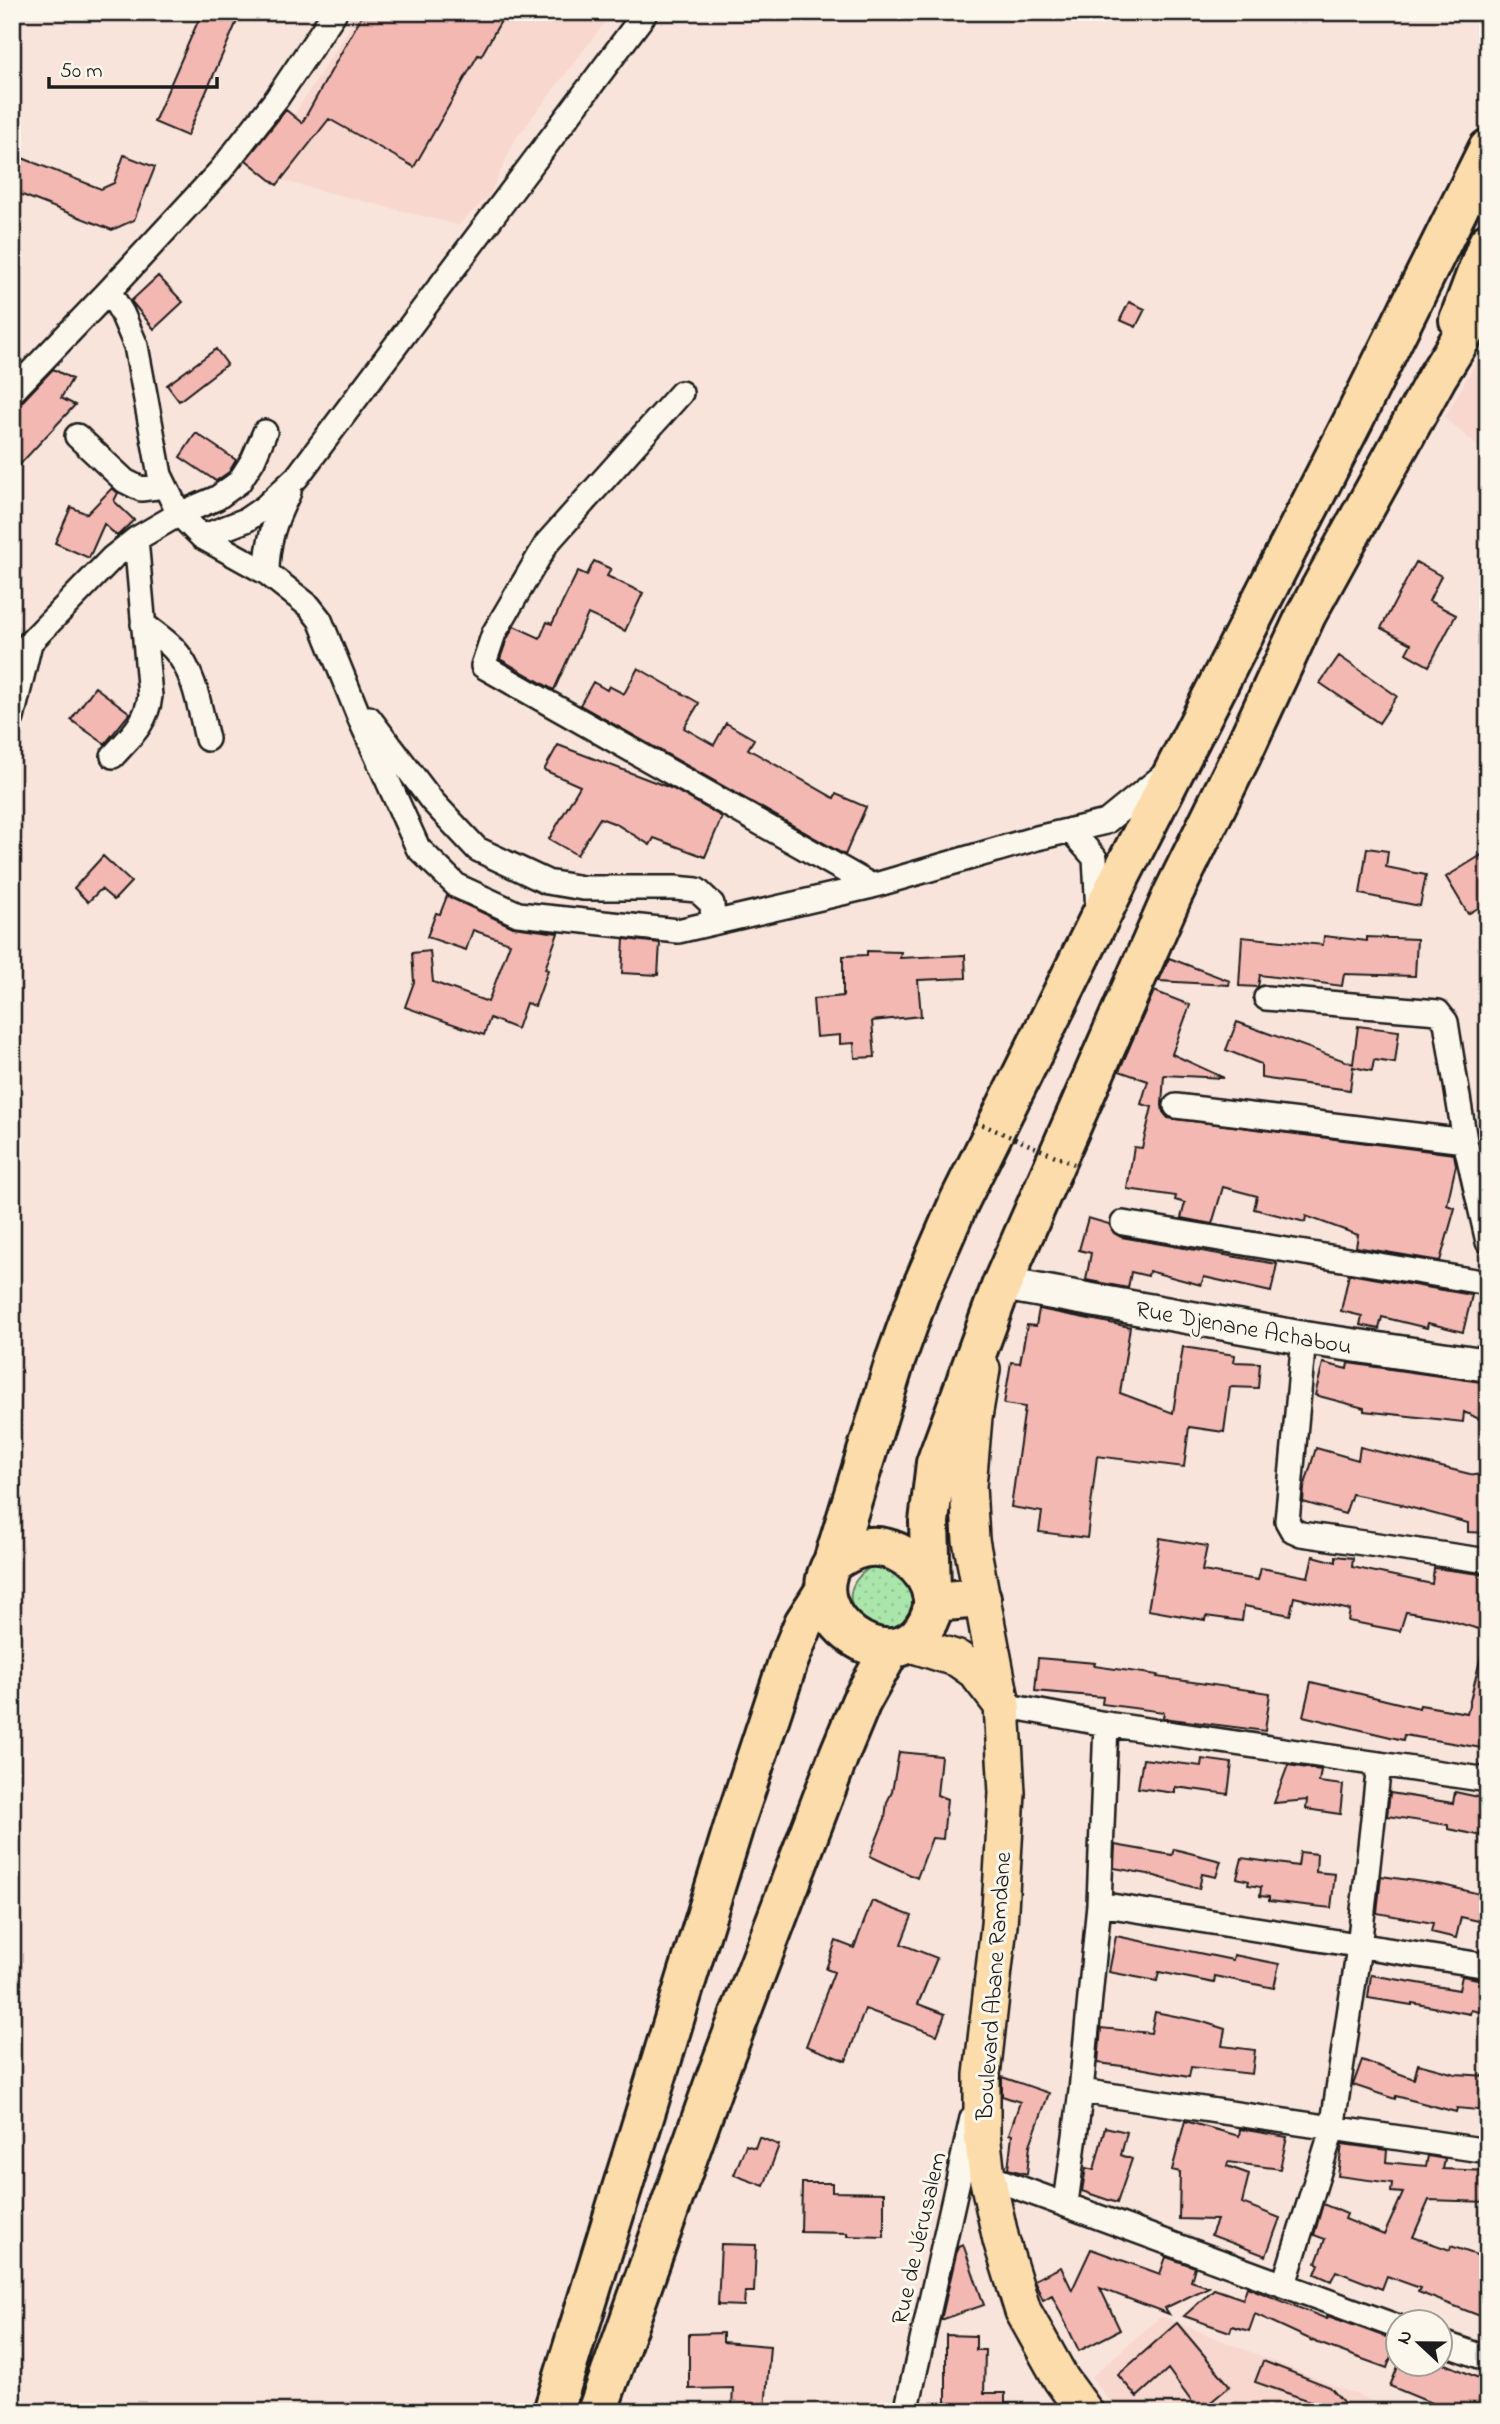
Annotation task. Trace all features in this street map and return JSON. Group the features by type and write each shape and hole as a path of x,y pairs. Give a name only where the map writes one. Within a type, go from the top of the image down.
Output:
{"highway":[{"path":"900,1646 868,1644 848,1633 833,1615 829,1577 895,1361 919,1294 959,1202 1488,149"},
{"path":"1437,377 1488,243"},
{"path":"597,2412 716,2078 861,1702 900,1646 921,1633 930,1619 932,1596 929,1522 936,1463 998,1294 1168,905 1306,615 1437,377 1488,295"},
{"path":"553,2412 704,1922 788,1662 804,1623 829,1577 847,1553 861,1548 879,1547 896,1551 911,1560 924,1573 932,1596"},
{"path":"932,1596 981,1598"}],"main road":[{"name":"Rue Djenane Achabou","path":"998,1294 1488,1365"},
{"name":"Boulevard Abane Ramdane","path":"998,1294 974,1417 968,1486 971,1540 1002,1705 1007,1793 999,1924 982,2075 982,2134 1001,2240 1023,2311 1061,2379 1085,2412"},
{"path":"900,1646 939,1651 967,1665 1002,1705"}],"street":[{"path":"202,537 246,520 265,507 297,477 646,12"},
{"path":"12,392 221,170 277,98 323,19"},
{"path":"109,292 122,313 136,346 160,475 178,514 202,537 267,573 309,606 320,620 418,848 457,886 518,914 678,930 713,923 872,886 1105,822 1181,761"},
{"path":"681,393 547,542 494,633 483,666 872,886"},
{"path":"12,661 112,558 136,538 178,514 217,498 239,482 253,460 265,432"},
{"path":"77,436 125,481 141,489 165,486"},
{"path":"267,573 267,549 277,517 297,477"},
{"path":"113,756 142,725 149,708 136,538"},
{"path":"143,624 174,649 185,668 195,691 208,739"},
{"path":"12,718 30,642"},
{"path":"348,689 432,801 477,849 547,881 583,888 697,890 712,904 713,923"},
{"path":"1070,831 1095,858 1099,921"},
{"path":"1266,998 1438,1012 1446,1022 1465,1141 1488,1242"},
{"path":"1176,1106 1465,1141"},
{"path":"1123,1223 1488,1283"},
{"path":"1304,1338 1287,1521 1292,1530 1301,1534 1488,1561"},
{"path":"1002,1705 1106,1724 1488,1780"},
{"path":"1066,2203 1081,2091 1099,1904 1106,1724"},
{"path":"1283,2284 1332,2130 1359,1947 1379,1763"},
{"path":"1099,1904 1488,1966"},
{"name":"Rue de Jérusalem","path":"906,2412 982,2075"},
{"path":"1081,2091 1488,2151"},
{"path":"988,2176 1384,2322"},
{"path":"1454,2347 1488,2359"}],"path":[{"path":"976,1122 1074,1164"}],"shaded area":[{"path":"360,12 613,12 515,140 489,196 458,225 256,174"},
{"path":"1488,340 1488,452 1482,450 1445,418"},
{"path":"1161,2316 1400,2412 1119,2412 1091,2377"}],"green space":[{"path":"882,1562 907,1570 919,1607 902,1627 876,1630 856,1614 851,1595 856,1580 867,1569"}],"building":[{"path":"202,12 241,12 187,136 154,122"},
{"path":"364,12 506,12 481,56 478,55 414,167 329,119 277,185 246,160 286,110 302,123"},
{"path":"12,154 101,189 114,183 124,155 155,167 134,220 112,230 12,191"},
{"path":"158,276 183,302 154,329 131,301"},
{"path":"1129,302 1145,309 1136,327 1120,320"},
{"path":"216,349 227,364 179,401 167,385"},
{"path":"53,369 72,379 61,398 75,405 12,473 12,406 22,402"},
{"path":"196,433 236,460 229,472 216,481 180,457"},
{"path":"112,488 118,493 114,501 134,520 117,536 104,524 89,558 55,543 71,507 87,514"},
{"path":"594,561 611,569 607,576 643,593 625,631 588,614 554,690 500,659 514,626 540,638 547,622 552,624 578,571 587,575"},
{"path":"1416,562 1441,576 1429,601 1456,615 1429,666 1406,653 1411,644 1381,628"},
{"path":"1339,656 1397,696 1379,723 1320,683"},
{"path":"638,668 699,703 684,728 714,745 726,723 754,739 748,749 834,798 836,794 866,807 845,855 580,705 593,682 607,690 609,686 624,694"},
{"path":"95,687 130,713 105,744 71,720"},
{"path":"558,745 673,789 722,817 705,857 654,838 650,845 616,824 600,818 577,855 549,839 580,786 544,770"},
{"path":"1367,848 1388,851 1386,867 1426,875 1420,906 1360,894"},
{"path":"1488,851 1488,902 1468,914 1446,877"},
{"path":"103,856 131,882 114,900 101,889 88,902 74,888"},
{"path":"447,896 513,927 558,933 535,1006 526,1003 517,1029 490,1018 484,1035 405,1007 414,982 412,953 430,951 433,982 488,1002 510,943 473,930 466,950 427,937 436,913 440,914"},
{"path":"1324,936 1367,941 1367,937 1417,939 1415,976 1344,974 1342,986 1260,975 1258,987 1239,986 1242,937 1323,945"},
{"path":"624,939 660,943 658,975 622,973"},
{"path":"867,951 901,952 900,958 965,955 966,978 918,980 921,1016 872,1021 875,1057 855,1058 854,1043 840,1044 840,1035 816,1037 813,999 843,996 843,956 867,955"},
{"path":"1169,958 1230,981 1229,985 1159,981"},
{"path":"1154,991 1190,1005 1172,1054 1224,1078 1164,1075 1162,1105 1168,1118 1454,1154 1456,1165 1447,1205 1455,1208 1440,1261 1356,1247 1358,1235 1306,1216 1305,1222 1254,1209 1257,1196 1223,1187 1212,1224 1181,1218 1185,1203 1175,1200 1176,1196 1127,1189 1134,1147 1142,1148 1152,1107 1141,1104 1148,1081 1119,1071"},
{"path":"1237,1022 1353,1064 1358,1026 1399,1031 1395,1063 1374,1060 1372,1071 1353,1067 1350,1090 1261,1078 1261,1064 1226,1050"},
{"path":"1088,1218 1109,1224 1114,1233 1121,1237 1277,1264 1271,1292 1204,1277 1201,1285 1149,1271 1148,1276 1131,1272 1128,1288 1086,1280 1091,1253 1079,1250"},
{"path":"1349,1274 1472,1295 1463,1332 1428,1323 1427,1328 1382,1317 1379,1329 1360,1325 1362,1316 1341,1311"},
{"path":"1039,1309 1130,1327 1120,1393 1173,1413 1183,1347 1235,1355 1234,1362 1260,1363 1258,1388 1230,1387 1224,1432 1189,1427 1184,1467 1097,1456 1087,1538 1039,1532 1042,1512 1011,1507 1025,1407 1004,1404 1011,1362 1020,1363 1027,1325 1036,1326"},
{"path":"1323,1363 1347,1369 1348,1363 1488,1383 1488,1423 1464,1412 1463,1422 1364,1411 1364,1408 1315,1395"},
{"path":"1360,1447 1488,1476 1488,1533 1468,1532 1468,1523 1402,1504 1352,1494 1345,1514 1303,1502 1304,1488 1316,1448 1358,1460"},
{"path":"1160,1538 1207,1546 1202,1571 1258,1580 1261,1568 1308,1577 1313,1556 1336,1562 1336,1556 1353,1558 1352,1567 1432,1584 1434,1568 1488,1575 1488,1632 1442,1618 1406,1612 1400,1631 1348,1621 1350,1610 1294,1597 1290,1615 1244,1606 1242,1621 1206,1616 1205,1620 1148,1610"},
{"path":"1481,1656 1488,1657 1488,1749 1404,1735 1403,1740 1303,1716 1311,1682 1419,1708 1420,1705 1467,1713"},
{"path":"1038,1658 1095,1663 1094,1666 1158,1675 1157,1677 1270,1693 1265,1731 1163,1718 1164,1712 1102,1704 1103,1697 1035,1691"},
{"path":"899,1752 941,1756 937,1795 947,1799 943,1839 932,1838 917,1878 870,1856 885,1818"},
{"path":"1143,1759 1201,1766 1202,1759 1232,1763 1228,1794 1175,1787 1175,1793 1138,1788"},
{"path":"1288,1765 1321,1770 1319,1782 1343,1785 1340,1814 1306,1809 1307,1800 1274,1803"},
{"path":"1455,1792 1483,1798 1481,1805 1488,1807 1488,1837 1448,1829 1448,1825 1387,1816 1390,1793 1453,1803"},
{"path":"1115,1845 1172,1855 1174,1849 1221,1861 1216,1877 1202,1874 1199,1889 1148,1874 1114,1868"},
{"path":"1300,1852 1317,1854 1316,1872 1335,1874 1331,1908 1269,1901 1269,1897 1260,1896 1261,1887 1248,1885 1249,1881 1237,1878 1242,1858 1298,1866"},
{"path":"1381,1876 1443,1885 1488,1896 1483,1922 1461,1917 1456,1938 1431,1932 1433,1923 1377,1913"},
{"path":"872,1901 912,1916 901,1944 937,1958 918,2004 945,2014 937,2035 865,2009 846,2061 806,2046 834,1972 826,1969 836,1941 854,1948"},
{"path":"1116,1936 1233,1960 1234,1955 1279,1964 1274,1988 1215,1976 1214,1983 1159,1972 1157,1981 1109,1972"},
{"path":"1371,1975 1459,1990 1462,1976 1488,1981 1488,2014 1471,2010 1470,2014 1368,1998"},
{"path":"1155,2012 1225,2029 1222,2046 1255,2050 1252,2074 1191,2067 1189,2077 1098,2063 1101,2028 1151,2033"},
{"path":"1362,2060 1414,2079 1418,2064 1455,2074 1488,2076 1488,2111 1457,2108 1456,2112 1396,2096 1395,2099 1353,2085"},
{"path":"1002,2077 1049,2093 1030,2145 1027,2174 1008,2169 1012,2135 1009,2134 1020,2102 1002,2096"},
{"path":"1185,2121 1239,2136 1240,2129 1287,2137 1280,2169 1228,2162 1227,2166 1249,2174 1242,2203 1280,2218 1266,2256 1211,2235 1217,2220 1179,2219 1180,2172 1172,2170"},
{"path":"1105,2127 1127,2132 1121,2155 1132,2159 1117,2203 1082,2191 1086,2168 1094,2170"},
{"path":"759,2137 779,2145 764,2186 734,2175 746,2145 755,2148"},
{"path":"1342,2144 1387,2150 1386,2162 1426,2166 1428,2156 1445,2159 1443,2169 1488,2171 1488,2202 1429,2200 1413,2237 1488,2259 1488,2319 1418,2292 1420,2288 1387,2276 1382,2289 1336,2271 1331,2281 1315,2274 1325,2239 1314,2235 1323,2204 1347,2214 1345,2219 1384,2235 1403,2193 1391,2192 1392,2183 1338,2176"},
{"path":"802,2183 832,2183 832,2192 884,2193 884,2237 801,2232"},
{"path":"721,2244 756,2245 754,2292 745,2292 744,2306 718,2305"},
{"path":"963,2244 984,2305 941,2320 958,2246"},
{"path":"1091,2249 1160,2274 1166,2257 1195,2267 1191,2281 1209,2287 1165,2308 1169,2314 1100,2288 1120,2330 1079,2351 1052,2295 1043,2300 1034,2280 1061,2267 1072,2290"},
{"path":"1247,2287 1327,2319 1328,2316 1384,2336 1384,2367 1318,2343 1255,2314 1249,2331 1232,2326 1230,2332 1184,2316 1214,2289 1243,2299"},
{"path":"1177,2323 1230,2386 1199,2412 1168,2369 1137,2397 1118,2375"},
{"path":"723,2333 723,2342 770,2346 765,2410 732,2407 733,2388 689,2389 689,2334"},
{"path":"946,2335 976,2336 976,2350 985,2350 984,2393 1005,2393 1005,2412 946,2412"},
{"path":"1263,2361 1330,2387 1352,2412 1342,2412 1255,2382"},
{"path":"1454,2367 1488,2382 1488,2412 1453,2412 1390,2386 1393,2378 1454,2378"}]}
